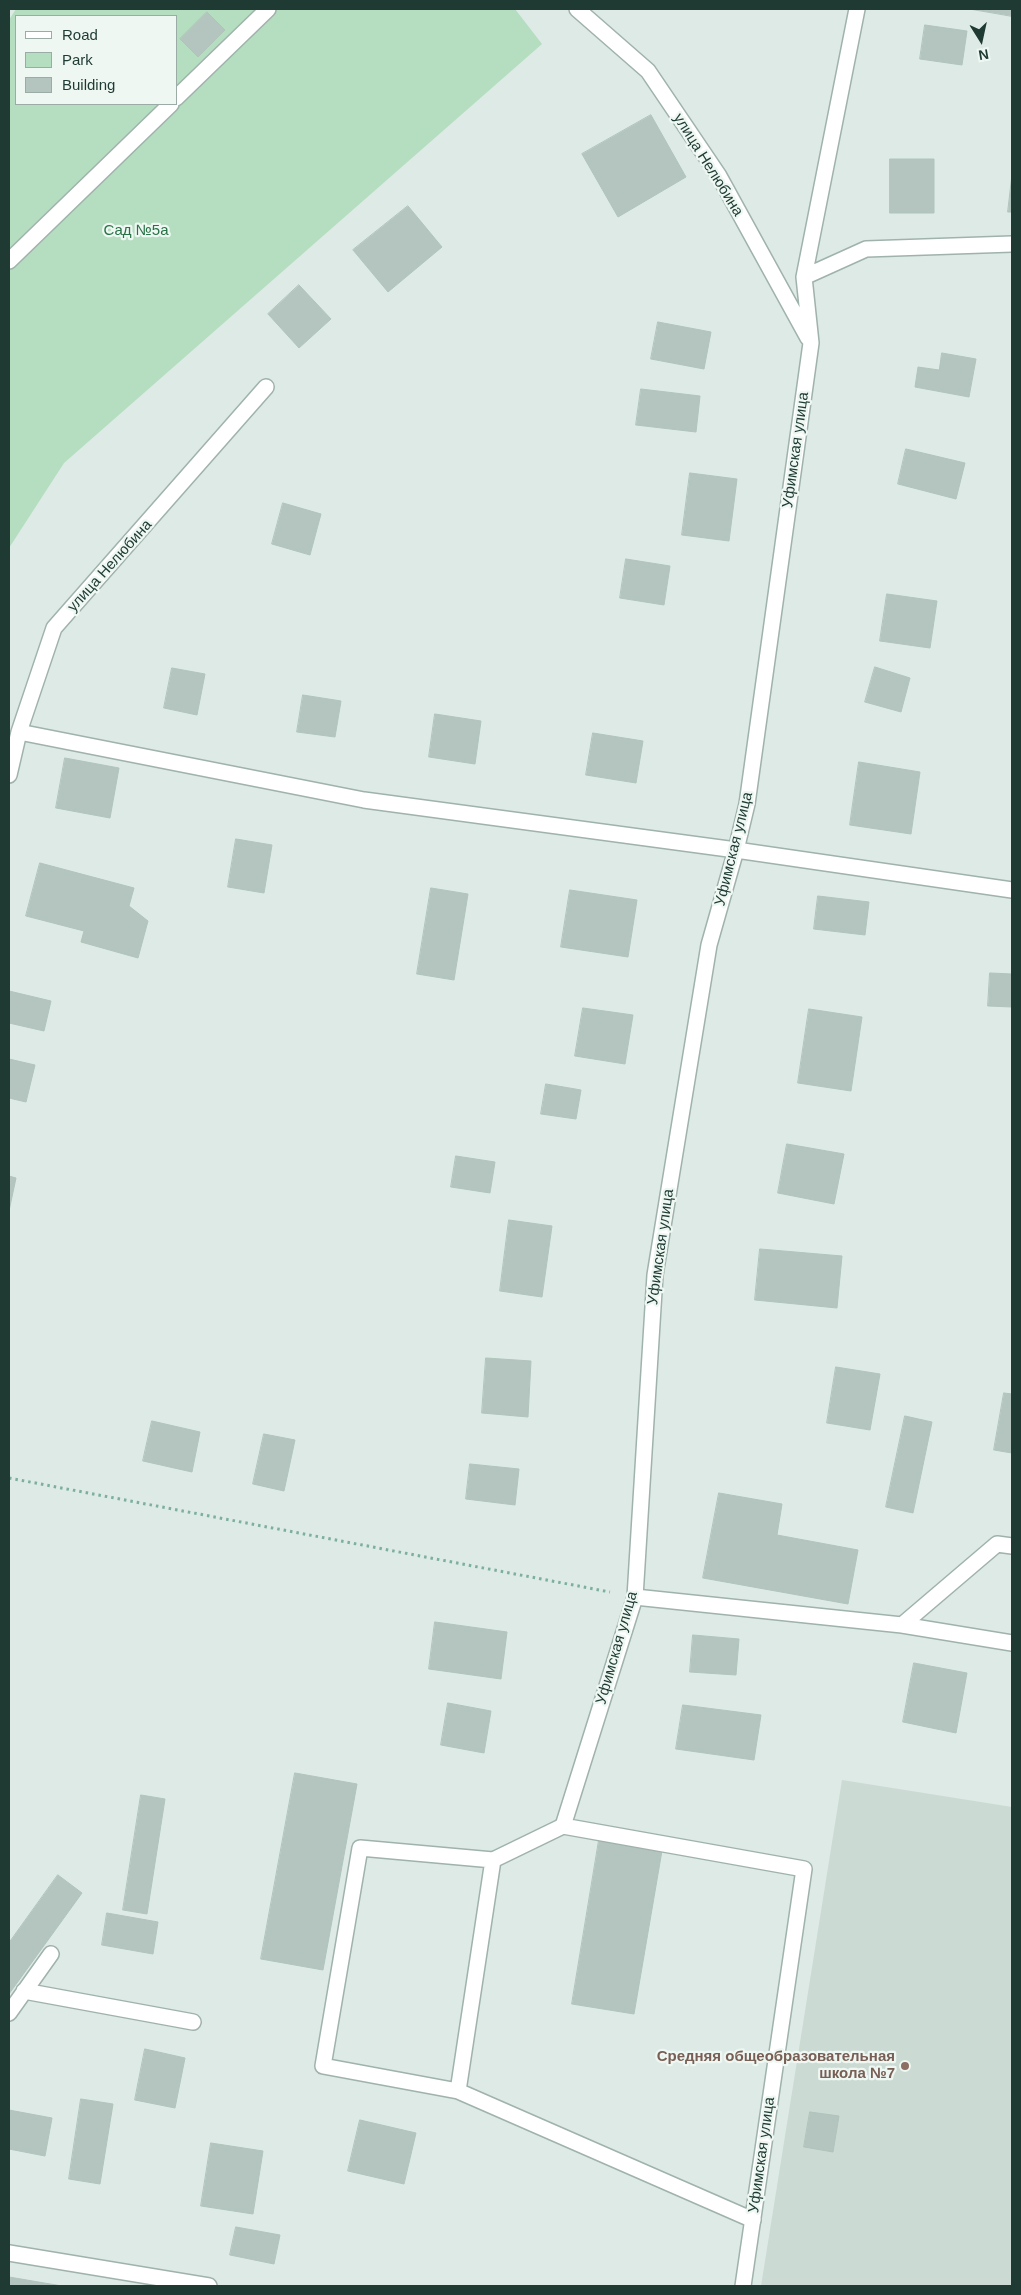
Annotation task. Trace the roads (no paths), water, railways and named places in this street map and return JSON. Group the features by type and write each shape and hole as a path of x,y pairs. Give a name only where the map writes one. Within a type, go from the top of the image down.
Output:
{"street":[{"path":"178,96 268,9"},
{"name":"улица Нелюбина","path":"577,9 648,70 719,176 811,343"},
{"name":"Уфимская улица","path":"743,2286 804,1869 563,1826 635,1597 655,1275 709,945 747,804 811,343 804,277 857,9"},
{"path":"9,261 170,105"},
{"path":"804,277 866,249 1012,244"},
{"name":"улица Нелюбина","path":"9,775 19,732 54,628 266,387"},
{"path":"19,732 364,800 736,850 1012,890"},
{"path":"902,1625 996,1544 1012,1546"},
{"path":"635,1597 902,1625 1012,1643"},
{"path":"563,1826 493,1860 360,1848 323,2066 458,2091 752,2220"},
{"path":"458,2091 493,1860"},
{"path":"9,2012 52,1954"},
{"path":"24,1992 193,2022"},
{"path":"9,2253 209,2286"}],"place":[{"name":"Средняя общеобразовательная школа №7","path":"905,2066"}],"park label":[{"name":"Сад №5а","path":"136,231"}]}
